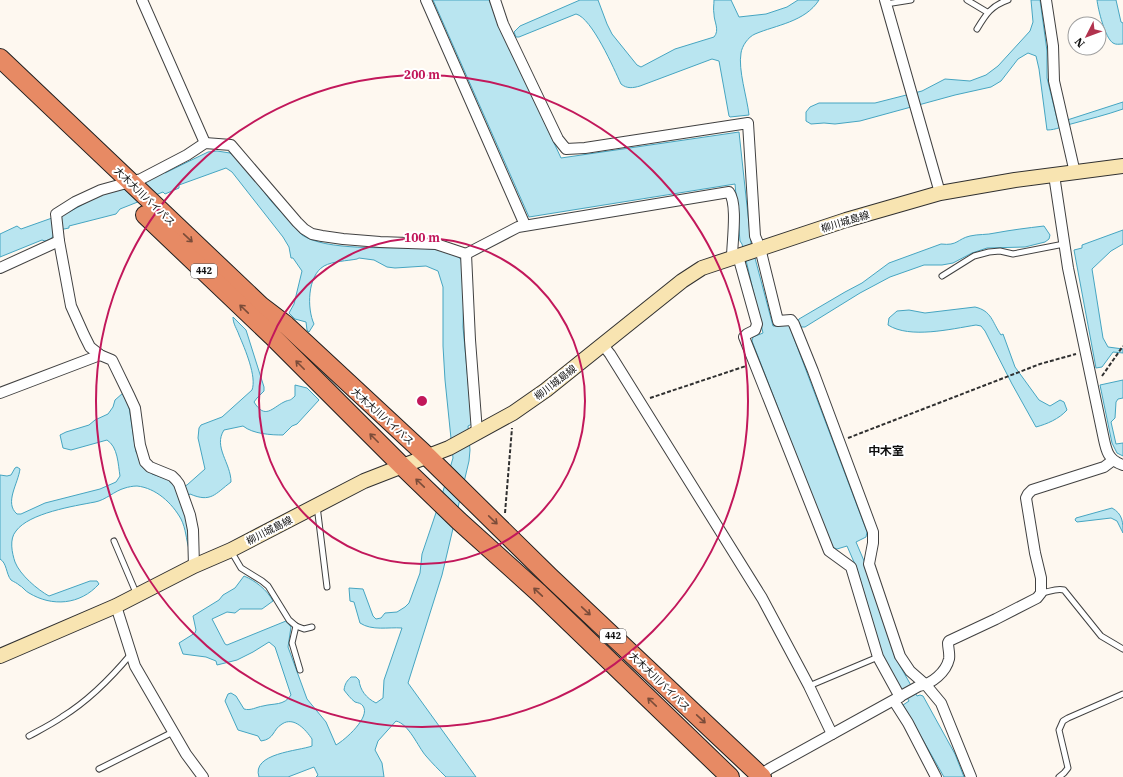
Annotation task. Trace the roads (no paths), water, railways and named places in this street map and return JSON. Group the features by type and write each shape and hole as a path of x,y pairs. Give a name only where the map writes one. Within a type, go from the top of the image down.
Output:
{"highway":[{"name":"大木大川バイパス","path":"0,58 143,204 279,331 341,378 427,456 550,577 760,776"},
{"name":"大木大川バイパス","path":"0,74 124,185"},
{"name":"大木大川バイパス","path":"279,331 328,392 402,466 459,521 539,593 730,777"}],"main road":[{"name":"柳川城島線","path":"0,656 116,606 194,566 231,550 364,481 449,448 513,413 546,390 602,344 702,268 846,220 940,193 1123,166"}],"street":[{"path":"142,0 206,143"},
{"path":"426,0 525,225"},
{"path":"495,0 504,24 558,139 566,149 584,148 748,123 755,236 778,321 790,320 794,324 873,532 873,543 869,564 900,656 910,671 926,685 941,703 971,777"},
{"path":"1046,0 1053,46 1054,81 1075,173"},
{"path":"886,2 940,193"},
{"path":"194,566 190,515 179,484 172,476 150,467 146,462 140,445 135,408 112,360 100,355 90,347 71,306 56,214 75,202 101,190 124,185 141,179 187,155 206,143 232,144 297,222 312,234 343,239 380,242 436,244 466,254 518,227 525,225 729,192 732,196 738,256 757,324 756,330 744,337 829,551 851,567 878,656 908,723 936,777"},
{"path":"1054,175 1064,244 1085,352 1107,450 1112,461 1123,465"},
{"path":"0,268 59,238"},
{"path":"466,254 474,433"},
{"path":"602,344 640,401 762,598 809,686 832,734"},
{"path":"0,393 100,355"},
{"path":"760,776 768,769 919,686 926,685 941,674 945,669 950,658 949,641 1037,598 1041,593 1041,578 1026,498 1028,494 1032,490 1104,467 1112,461"},
{"path":"116,606 135,666 186,754 203,777"}],"lane":[{"path":"886,2 911,0"},
{"path":"967,0 987,12"},
{"path":"977,28 992,7 1008,0"},
{"path":"942,276 974,256 989,252 1000,251 1013,254 1064,244"},
{"path":"317,505 327,587"},
{"path":"114,541 137,596"},
{"path":"231,550 241,568 268,586 289,620 296,626 304,629 312,627"},
{"path":"1041,593 1059,588 1064,590 1101,636 1123,649"},
{"path":"296,626 292,643 300,670"},
{"path":"29,736 76,708 114,675 131,654"},
{"path":"809,686 878,656"},
{"path":"1059,777 1068,768 1059,730 1063,721 1123,694"},
{"path":"99,769 173,732"}],"water":[{"path":"433,0 489,0 561,158 739,132 751,243 773,326 789,325 867,532 866,537 856,542 867,568 895,657 917,696 923,696 955,754 964,777 944,777 903,705 909,701 902,689 899,687 883,657 857,569 847,546 837,549 832,547 752,341 753,337 763,333 742,244 740,241 735,184 529,217"},
{"path":"580,0 598,0 612,34 637,65 641,67 675,49 714,37 717,29 714,17 714,0 731,0 739,17 766,14 787,7 798,0 819,0 806,13 798,18 755,34 746,42 741,53 740,60 749,115 730,117 719,61 712,59 632,88 621,84 608,56 595,34 589,25 576,14 516,37 514,32 520,26"},
{"path":"1031,0 1040,0 1047,51 1047,78 1058,123 1123,102 1123,109 1056,129 1047,130 1036,56 1028,53 1018,59 1001,81 991,87 955,95 860,121 835,124 811,124 806,121 806,112 810,107 819,103 875,103 922,91 945,79 970,81 986,75 998,66 1030,31 1033,22"},
{"path":"1097,0 1116,0 1121,22 1123,23 1123,44 1114,44 1110,40 1107,35 1107,16 1100,16"},
{"path":"217,151 230,153 238,158 271,201 302,235 313,240 341,246 435,249 453,254 463,261 463,327 472,424 468,426 470,450 469,461 442,575 408,683 476,777 446,777 426,756 405,726 396,721 378,741 375,750 382,763 384,777 316,777 318,775 314,767 288,777 259,777 258,769 262,763 269,758 278,754 312,746 312,739 306,732 299,725 291,722 282,724 269,738 261,741 258,736 238,730 225,701 228,694 231,693 236,696 244,709 249,710 282,703 288,699 291,695 275,647 269,642 237,660 217,665 216,661 206,657 183,654 179,643 195,633 196,630 193,616 235,588 244,576 261,586 273,601 262,609 240,609 235,613 227,612 212,619 225,644 227,645 286,621 291,627 288,647 307,699 326,722 336,745 356,728 365,711 363,706 355,702 344,690 346,682 351,677 356,677 359,680 362,690 372,701 376,703 383,698 384,680 402,628 375,628 360,623 354,602 350,601 349,588 363,589 373,616 376,619 381,618 385,613 397,612 409,603 420,573 422,554 453,458 443,346 443,287 438,271 426,266 395,268 387,267 374,260 359,258 340,261 324,266 314,277 310,293 310,310 314,324 309,332 307,330 306,322 295,319 289,313 294,304 302,271 293,258 291,258 289,247 283,237 232,172 226,168 179,185 179,188 165,194 163,192 120,209 116,214 54,231 53,237 49,240 42,240 0,257 0,234 17,226 21,229 62,216 63,213 69,212 92,198 163,171 165,173 208,152"},
{"path":"1044,226 1050,235 1049,239 1045,242 1025,247 987,248 972,253 953,263 942,265 924,265 890,277 860,293 805,327 800,327 798,321 799,319 862,283 889,263 941,244 954,243 970,236"},
{"path":"1123,230 1123,244 1111,251 1092,269 1103,338 1108,347 1123,349 1123,353 1113,352 1102,367 1096,368 1074,250 1082,248 1082,245"},
{"path":"975,307 985,311 1001,335 1003,334 1015,367 1039,400 1050,406 1060,400 1064,402 1067,410 1057,419 1036,427 981,326 976,325 931,332 919,332 897,329 888,325 889,318 897,311 909,310 925,313"},
{"path":"233,317 246,330 264,387 264,391 254,402 258,407 262,410 269,411 290,400 295,396 295,385 307,388 319,400 297,424 292,426 283,435 252,431 243,426 224,430 220,443 231,482 212,496 203,498 190,494 182,500 190,537 189,549 184,526 173,507 163,497 151,490 144,487 131,487 121,489 99,501 52,511 31,519 16,531 12,538 13,554 17,567 30,582 40,590 49,596 90,581 97,581 99,584 91,591 75,600 56,602 38,597 11,580 4,563 0,559 0,475 11,475 15,468 17,467 20,469 12,499 13,510 17,514 21,514 45,503 100,489 116,482 120,476 117,456 111,443 107,440 71,450 63,448 60,435 89,425 95,420 108,414 113,407 115,400 123,393 129,407 136,452 152,474 170,480 178,489 187,485 205,469 198,438 199,428 201,425 222,417 252,390 253,378 250,363 234,324"},
{"path":"1123,380 1123,398 1118,399 1116,402 1115,418 1111,422 1116,444 1123,443 1123,456 1117,453 1112,443 1100,385"},
{"path":"1112,508 1116,510 1120,516 1123,533 1117,521 1111,518 1077,522 1075,520 1076,518"}],"district":[{"name":"中木室","path":"886,451"}]}
